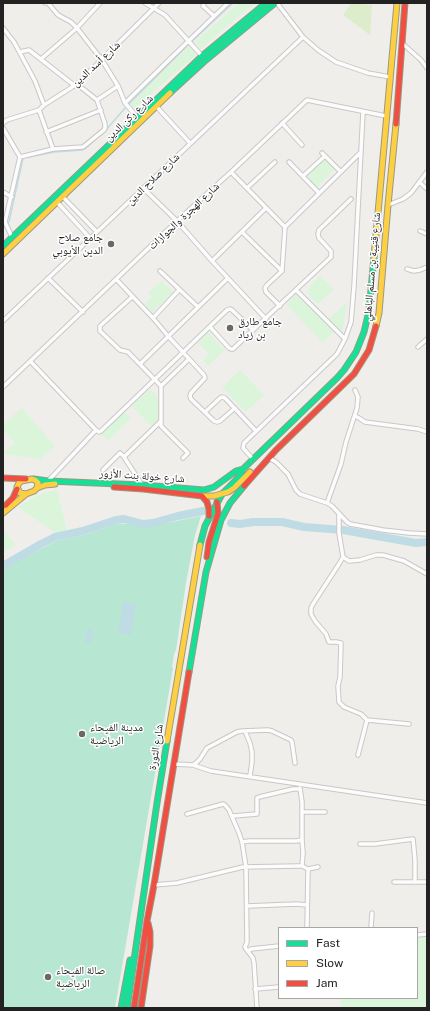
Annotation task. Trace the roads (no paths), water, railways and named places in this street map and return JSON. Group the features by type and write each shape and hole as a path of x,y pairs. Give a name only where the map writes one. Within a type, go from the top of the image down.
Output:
{"main road":[{"name":"شارع ركن الدين","path":"3,246 202,56 266,3"},
{"name":"شارع ركن الدين","path":"3,254 156,106 206,60 276,3"},
{"name":"شارع قتيبة بن مسلم الباهلي","path":"222,494 239,477 243,469 340,374 350,361 361,342 369,311 397,3"},
{"name":"شارع قتيبة بن مسلم الباهلي","path":"230,503 268,458 347,382 359,367 369,350 379,313 395,138 405,3"},
{"path":"222,494 234,488 273,449 288,438"},
{"path":"204,490 214,487 236,471 243,469"},
{"path":"5,478 12,482 20,493 26,494"},
{"name":"شارع خولة بنت الأزور","path":"5,478 142,484 204,490"},
{"path":"3,508 13,498 19,483 33,479 38,483 37,488"},
{"name":"شارع خولة بنت الأزور","path":"3,513 26,494 45,485 57,484 143,489 202,496 222,494"},
{"path":"204,490 214,496 218,506 218,514 209,542 206,572"},
{"name":"شارع الثورة","path":"127,1008 140,916 198,551 205,526 222,494"},
{"path":"202,496 207,502 210,517"},
{"name":"شارع الثورة","path":"134,1008 147,921 206,572 221,520 230,503"},
{"path":"121,1008 132,948 140,916"},
{"path":"141,1008 150,937 150,928 147,921"}],"street":[{"path":"46,3 58,15 71,22 102,59 127,105 137,117"},
{"path":"41,59 77,28 100,3"},
{"path":"145,3 165,15 202,56"},
{"name":"شارع أسد الدين","path":"3,123 7,120 39,110 44,105 76,85 159,3"},
{"path":"127,105 228,3"},
{"path":"276,3 303,37 318,50 336,62 368,73 390,77"},
{"path":"203,4 214,16"},
{"path":"4,31 14,42 20,52 35,81 44,105"},
{"name":"شارع صلاح الدين","path":"3,321 303,37"},
{"path":"402,44 421,60 427,68"},
{"path":"20,52 29,50 97,100 105,128 84,149 53,149 20,157"},
{"path":"97,100 118,86"},
{"name":"شارع الهجرة والجوازات","path":"3,387 31,362 177,221 307,100 386,116"},
{"path":"156,106 190,143"},
{"path":"39,110 53,149"},
{"path":"46,132 101,110"},
{"path":"253,459 243,448 244,443 337,354 345,339 351,322 363,112"},
{"path":"282,123 302,145"},
{"path":"3,128 20,157 6,222 12,237"},
{"path":"280,306 266,292 265,288 282,271 285,226 361,151"},
{"path":"303,176 323,155 340,171"},
{"path":"246,188 275,162"},
{"path":"289,162 319,192"},
{"path":"231,172 285,226"},
{"path":"388,205 403,199 411,193 427,172"},
{"path":"419,182 427,189"},
{"path":"143,188 177,221 266,319"},
{"path":"3,192 12,197"},
{"path":"63,197 97,232"},
{"path":"210,327 231,349 266,319 331,257 331,251 319,238 319,230 351,200"},
{"path":"57,202 90,238"},
{"path":"212,261 266,208"},
{"path":"420,231 427,234"},
{"path":"242,232 282,271"},
{"path":"407,269 414,271 427,267"},
{"path":"160,271 198,307"},
{"path":"48,278 83,312"},
{"path":"140,364 228,278"},
{"path":"116,279 204,375 205,378 191,393 191,399 214,421 217,422 234,408"},
{"path":"153,318 179,290"},
{"path":"296,290 345,339"},
{"path":"132,297 100,326 100,331 120,350 128,352 161,386 161,426 188,453 183,458"},
{"path":"31,362 99,432 227,310 232,310 253,330"},
{"path":"418,347 427,339"},
{"path":"161,386 189,359"},
{"path":"327,503 341,464 346,442 357,408 358,397 355,390"},
{"path":"205,412 220,398 225,398 256,431"},
{"path":"355,416 365,422 418,429 427,432"},
{"path":"124,457 161,421"},
{"path":"48,481 96,430"},
{"path":"103,470 120,453 142,484"},
{"path":"268,458 276,462 288,474 296,490 300,494 327,503 332,506 347,522 354,525 383,530 427,534"},
{"path":"339,514 339,533 343,557 311,608 315,621 326,634 329,642 341,644 340,676 338,686 339,702 344,707 361,714 367,720 409,724"},
{"path":"343,557 349,561 360,560 376,555 383,555 404,561 427,574"},
{"path":"358,755 367,720"},
{"path":"193,765 212,744 237,732 245,731 272,731 290,740 292,742 295,763"},
{"path":"245,731 250,742 252,752 250,776"},
{"path":"174,764 193,765 211,771 427,803"},
{"path":"300,784 302,802 302,866"},
{"path":"233,816 257,814 259,797 294,789 300,790"},
{"path":"187,814 222,804 227,807 233,816 242,842 246,867 247,942 245,947 254,963 257,1008"},
{"path":"302,812 325,812"},
{"path":"360,844 375,844 413,839 415,860 414,882"},
{"path":"242,842 302,840"},
{"path":"154,885 177,883 246,867 302,866 308,869 318,866"},
{"path":"307,927 308,869"},
{"path":"394,882 427,882"},
{"path":"247,906 307,905"},
{"path":"371,927 372,913"},
{"path":"248,951 251,949 278,946"},
{"path":"255,989 278,987"}],"water":[{"path":"123,602 136,604 131,635 118,633"},
{"path":"87,629 93,630 91,643 85,642"}],"waterway":[{"path":"105,131 126,107 188,45 233,3"},
{"path":"29,157 54,152 82,150 99,136"},
{"path":"3,228 9,222 23,158"},
{"path":"3,566 55,537 83,531 116,520 124,519 143,524 153,523 203,511"},
{"path":"231,523 282,522 304,527 343,530 416,543 427,542"}],"place":[{"name":"جامع صلاح الدين الأيوبي","path":"111,244"},
{"name":"جامع طارق بن زياد","path":"230,328"},
{"name":"مدينة الفيحاء الرياضية","path":"82,734"},
{"name":"صالة الفيحاء الرياضية","path":"48,977"}]}
